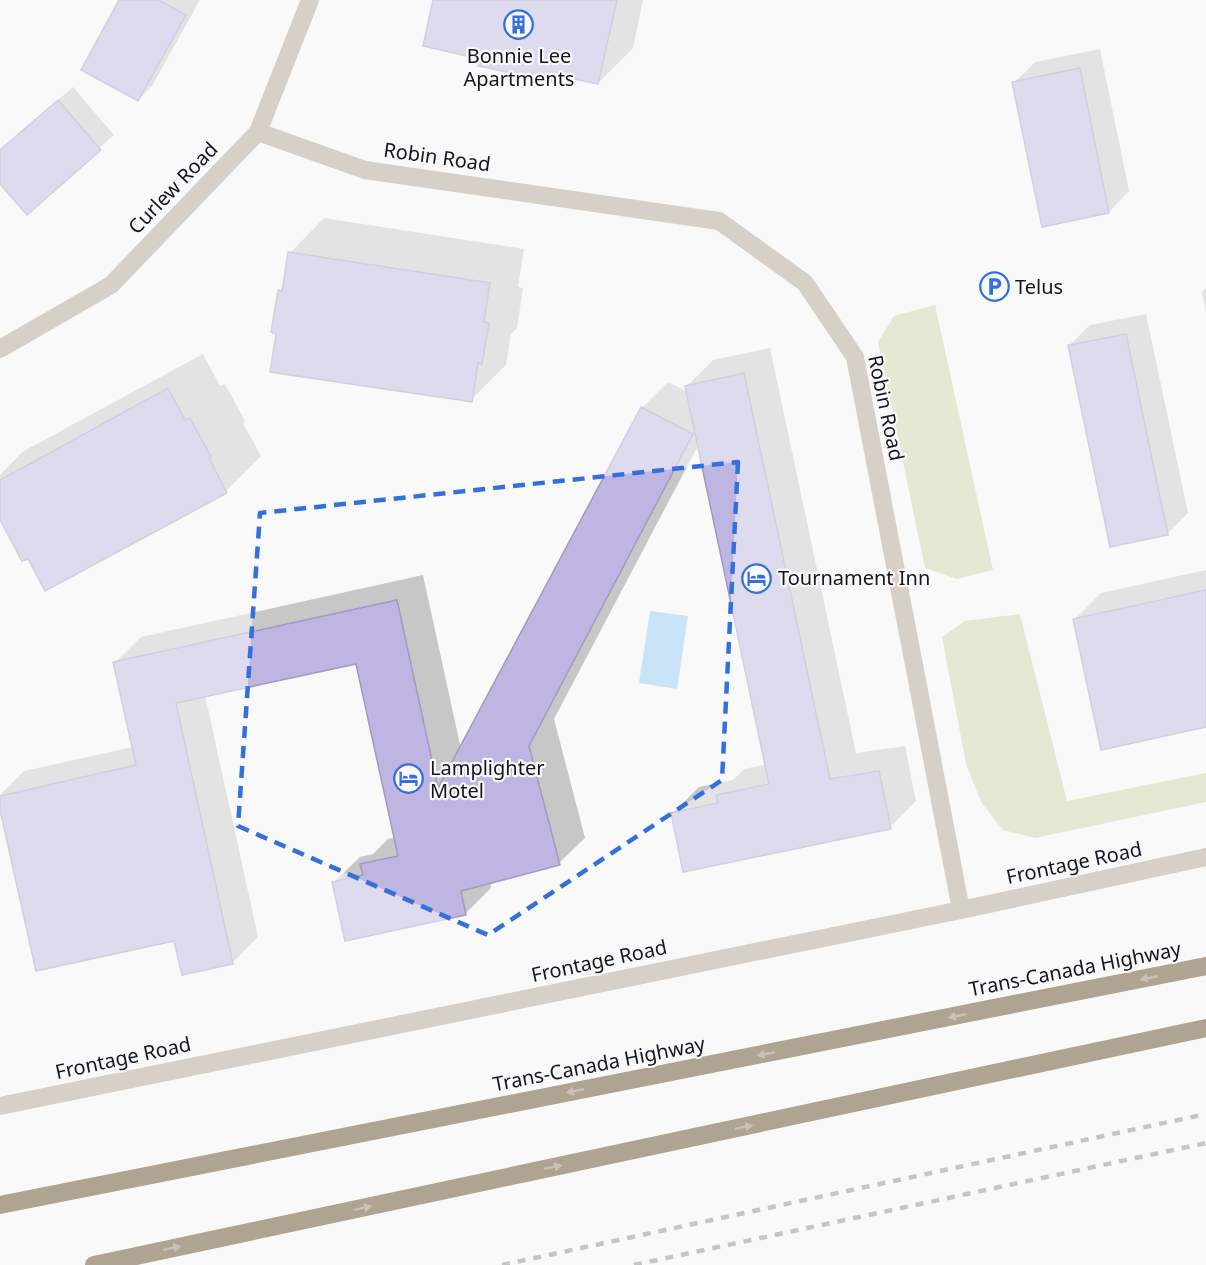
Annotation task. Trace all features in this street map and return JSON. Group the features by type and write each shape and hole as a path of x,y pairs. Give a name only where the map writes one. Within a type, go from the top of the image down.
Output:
{"highway":[{"name":"Trans-Canada Highway","path":"0,1205 1206,966"},
{"path":"94,1265 1206,1028"}],"street":[{"name":"Curlew Road","path":"0,349 111,285 258,132 310,0"},
{"name":"Robin Road","path":"258,132 365,170 719,221 805,283 855,357 961,910"},
{"name":"Frontage Road","path":"0,1106 961,910 1206,857"}],"highlighted area":[{"path":"738,462 722,780 488,935 238,826 260,513"}],"green space":[{"path":"935,305 993,570 957,579 925,568 878,342 894,316"},
{"path":"1020,614 1067,801 1206,773 1206,802 1035,838 1003,830 981,802 966,764 942,637 965,621"}],"water":[{"path":"650,611 688,616 677,689 639,683"}],"building":[{"path":"119,0 159,0 186,15 138,101 81,70"},
{"name":"Bonnie Lee Apartments","path":"433,0 617,0 598,84 555,75 553,82 478,66 480,59 423,46"},
{"path":"1080,68 1109,213 1042,227 1012,82"},
{"path":"58,100 101,150 27,215 0,184 0,150"},
{"path":"288,252 490,283 484,322 489,323 482,364 478,363 472,402 270,372 276,334 271,332 278,290 282,291"},
{"path":"1126,334 1168,535 1110,547 1068,345"},
{"name":"Tournament Inn","path":"744,373 830,779 879,771 891,829 683,872 671,813 718,803 716,795 769,784 685,386"},
{"path":"168,388 185,420 190,418 227,493 45,591 28,559 22,561 0,520 0,480"},
{"path":"641,407 693,434 529,746 560,865 461,891 466,915 345,941 332,882 363,875 360,864 398,856 356,664 176,703 233,964 182,975 174,941 36,971 0,810 0,796 136,765 113,662 397,600 438,788"},
{"path":"1206,590 1206,727 1101,750 1073,619"}],"railway":[{"path":"502,1265 1206,1114"},
{"path":"634,1265 1206,1143"}],"place":[{"name":"Bonnie Lee Apartments","path":"519,25"},
{"name":"Telus","path":"994,287"},
{"name":"Tournament Inn","path":"757,578"},
{"name":"Lamplighter Motel","path":"409,779"}]}
